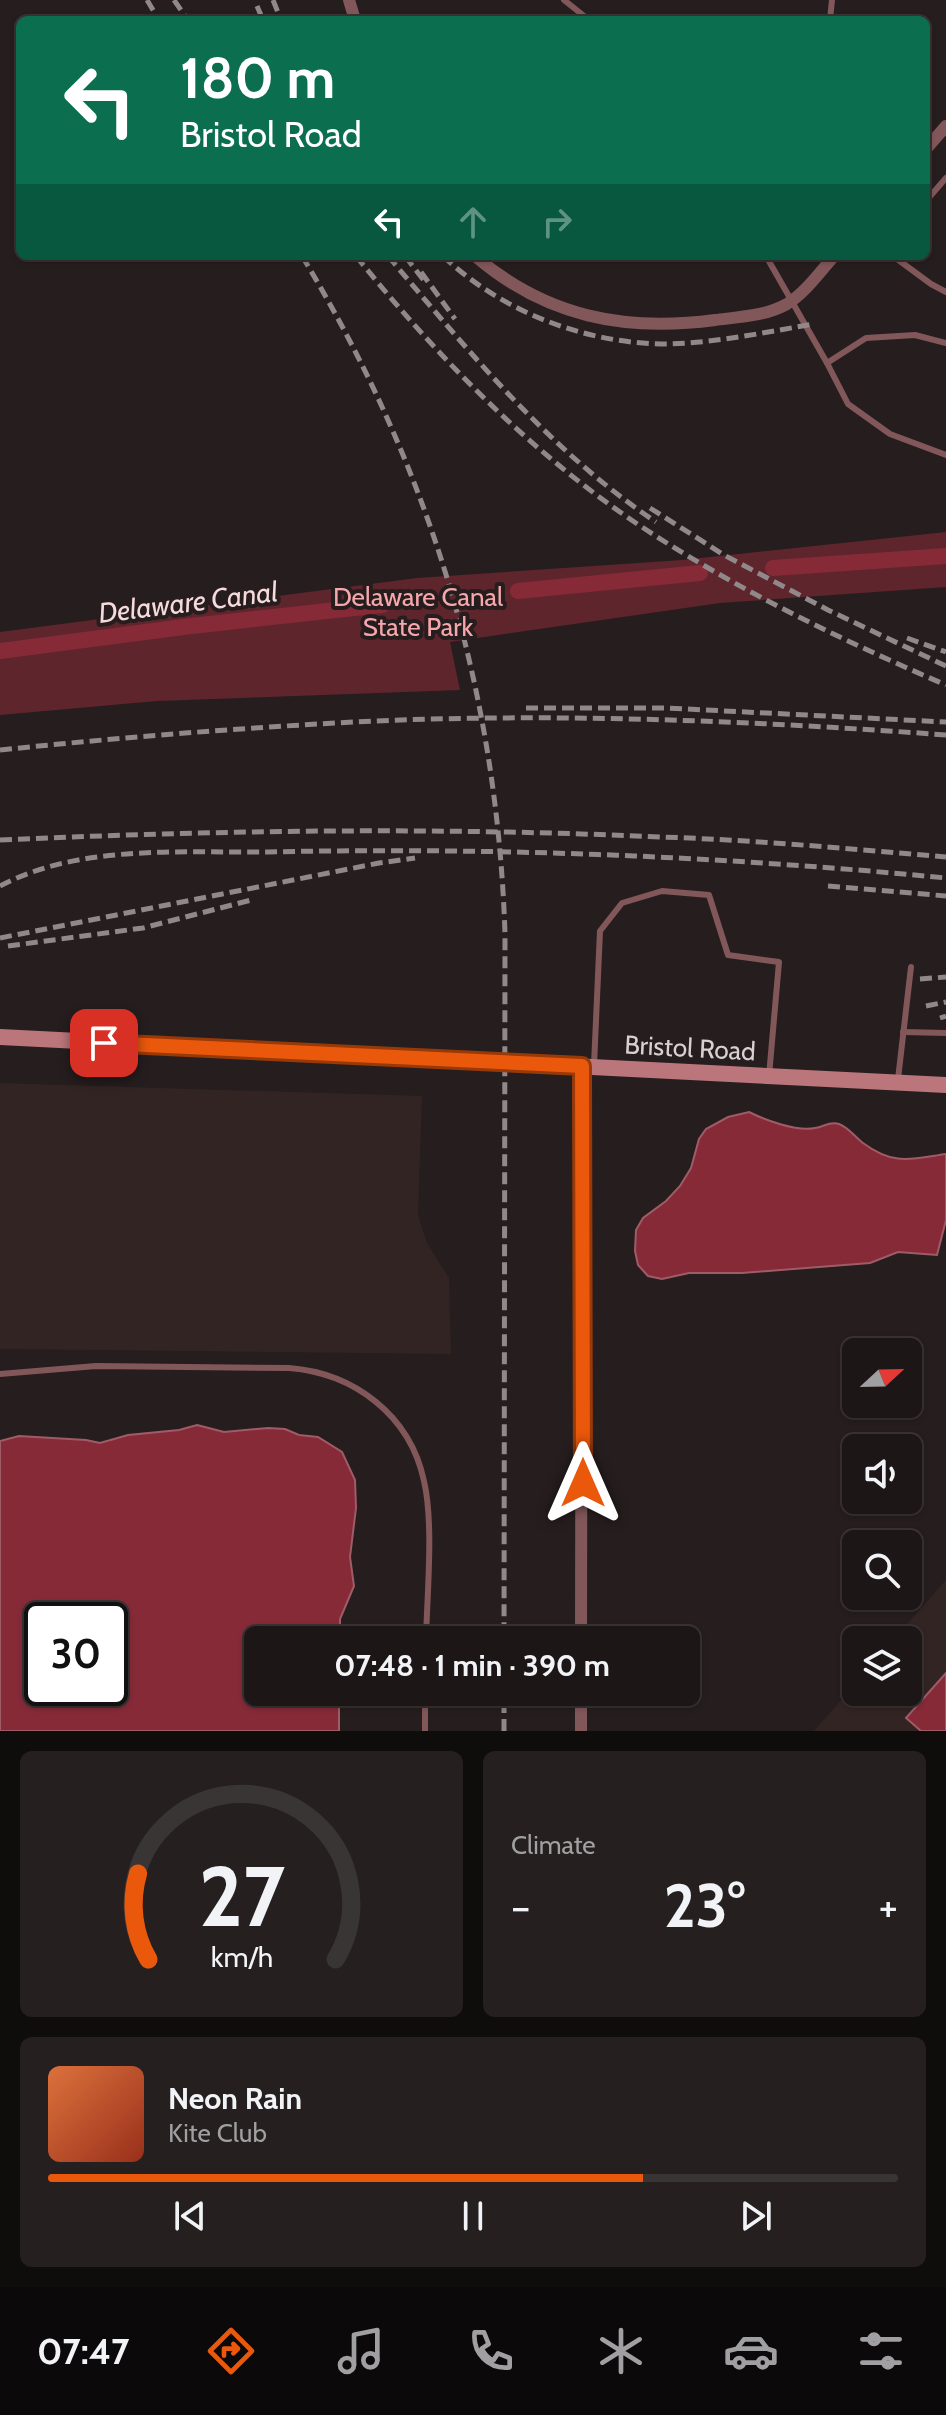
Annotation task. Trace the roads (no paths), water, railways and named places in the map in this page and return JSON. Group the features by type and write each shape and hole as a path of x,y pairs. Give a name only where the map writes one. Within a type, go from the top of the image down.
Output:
{"main road":[{"name":"Bristol Road","path":"0,1037 946,1085"}],"street":[{"path":"930,144 946,126"},
{"path":"480,260 513,284 545,301 585,315 626,324 675,325 771,311 792,300 830,260"},
{"path":"581,1626 588,1067"},
{"path":"581,1706 581,1731"}],"lane":[{"path":"564,0 584,16"},
{"path":"930,196 946,178"},
{"path":"768,260 848,404 890,434 946,455"},
{"path":"898,260 946,292"},
{"path":"827,363 866,338 915,335 946,343"},
{"path":"588,1067 600,931 622,903 662,891 709,895 728,955 779,962 769,1076"},
{"path":"898,1082 911,967"},
{"path":"903,1032 946,1033"},
{"path":"0,1374 96,1366 289,1368 318,1372 359,1389 382,1407 402,1429 416,1454 425,1482 428,1512 426,1626"},
{"path":"425,1706 425,1731"}],"waterway":[{"name":"Delaware Canal","path":"773,568 946,556"},
{"name":"Delaware Canal","path":"518,591 700,573"},
{"name":"Delaware Canal","path":"0,651 382,605"}],"railway":[{"path":"147,0 157,16"},
{"path":"174,0 185,16"},
{"path":"273,0 279,16"},
{"path":"257,6 261,16"},
{"path":"304,260 347,335 386,416 420,498 448,582 471,667 488,754 499,843 505,934 504,1626"},
{"path":"359,260 417,328 483,397 591,491 630,519 745,589 865,649 946,685"},
{"path":"391,260 481,364 546,432 617,494 656,522"},
{"path":"408,260 425,282"},
{"path":"448,260 466,276 518,308 576,331 606,338 637,343 685,343 814,324"},
{"path":"421,272 455,319"},
{"path":"650,508 724,555 828,610 946,666"},
{"path":"907,638 946,652"},
{"path":"526,708 666,708 946,722"},
{"path":"0,750 234,729 446,719 661,720 946,735"},
{"path":"0,840 248,832 496,832 732,840 946,857"},
{"path":"0,886 63,863 166,852 523,852 777,864 946,878"},
{"path":"0,938 415,858"},
{"path":"828,886 946,896"},
{"path":"8,946 143,928 255,899"},
{"path":"920,979 946,977"},
{"path":"926,1006 946,1002"},
{"path":"940,1018 946,1016"},
{"path":"504,1706 504,1731"}],"park label":[{"name":"Delaware Canal State Park","path":"418,612"}]}
